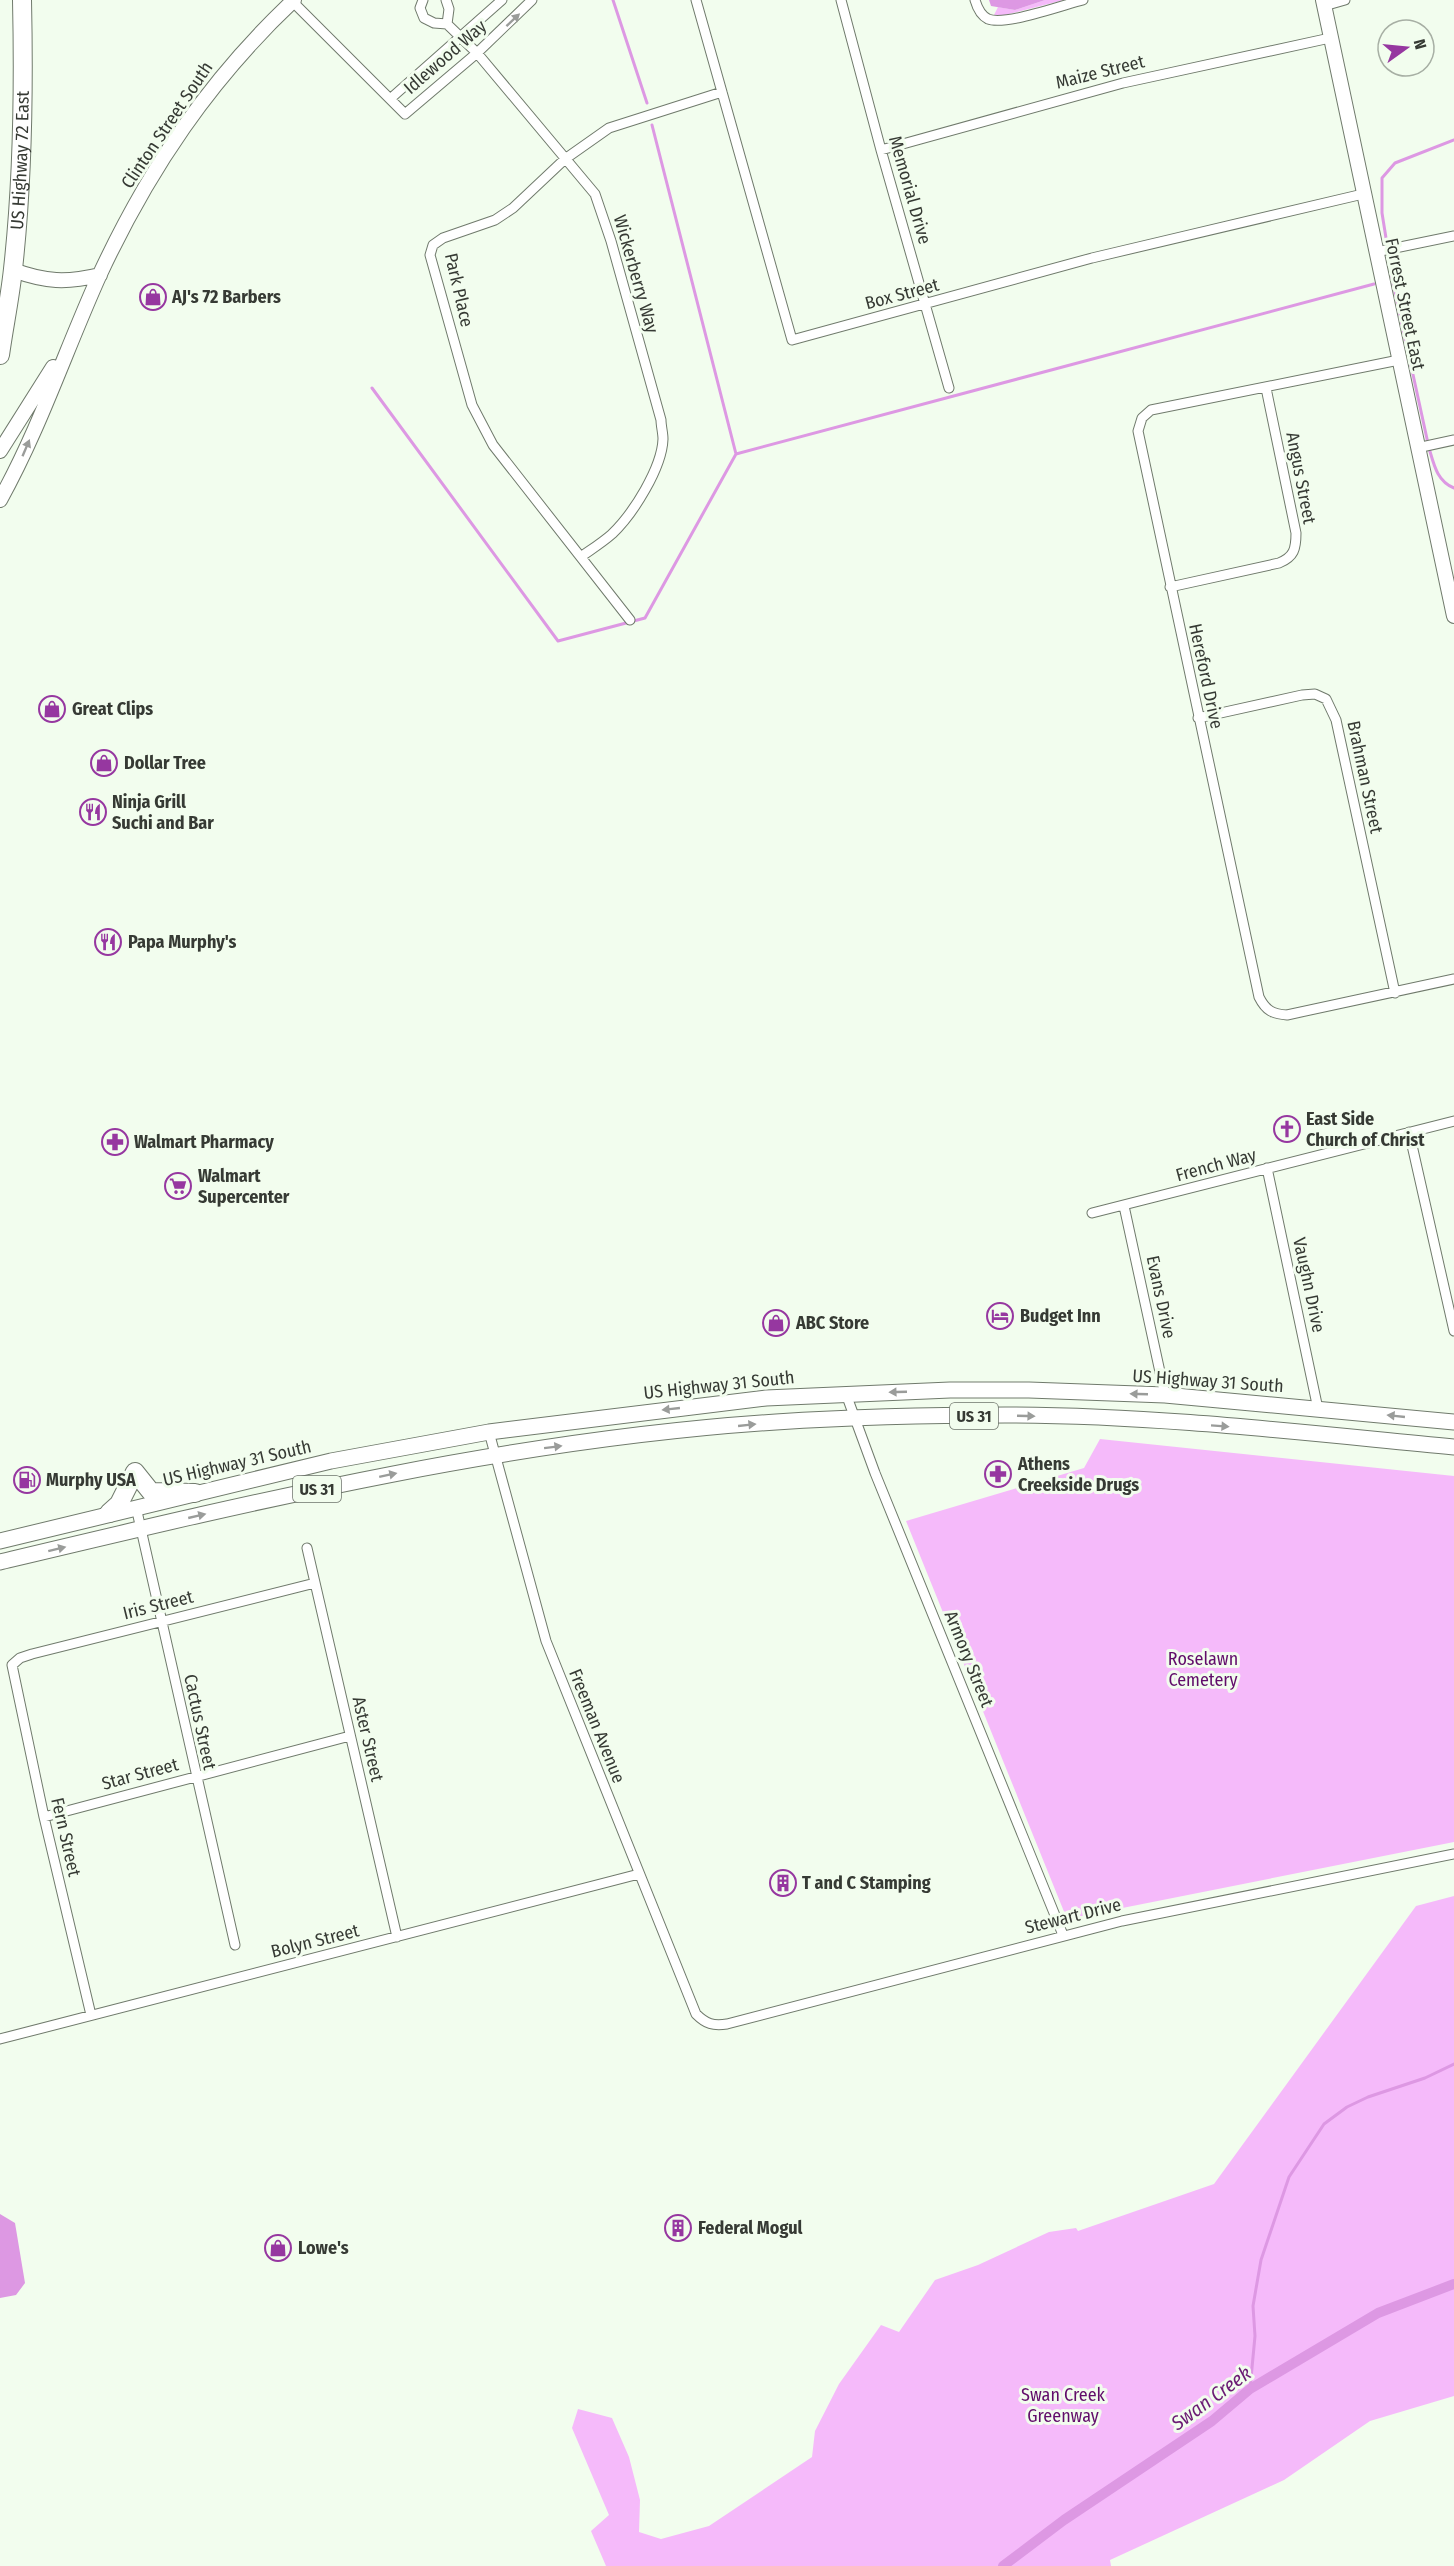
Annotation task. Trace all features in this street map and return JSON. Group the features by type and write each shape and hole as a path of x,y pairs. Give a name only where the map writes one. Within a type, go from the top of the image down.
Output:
{"highway":[{"name":"US Highway 72 East","path":"0,355 13,270 20,185 23,110 22,0"},
{"path":"109,1513 119,1504 135,1472 152,1492 195,1493"}],"main road":[{"name":"US Highway 31 South","path":"0,1541 331,1461 489,1431 766,1398 1029,1390 1165,1395 1454,1422"},
{"name":"US 31","path":"0,1562 283,1496 495,1454 755,1424 857,1418 1006,1415 1097,1418 1270,1429 1454,1447"}],"street":[{"name":"Wickerberry Way","path":"423,0 420,8 424,18 429,22 447,24 462,36 595,194 611,241 661,420 663,440 656,469 626,520 612,534 582,556"},
{"path":"446,0 449,9 447,24"},
{"name":"Idlewood Way","path":"502,0 390,99 405,114 477,52 532,0"},
{"name":"Box Street","path":"696,0 792,340 1092,258 1363,194"},
{"name":"Memorial Drive","path":"841,0 881,150 950,388"},
{"path":"975,0 978,9 986,18 998,21 1083,0"},
{"path":"1324,3 1345,0"},
{"path":"293,1 390,99"},
{"name":"Clinton Street South","path":"0,500 18,467 100,275 134,205 159,163 229,65 293,1"},
{"name":"Forrest Street East","path":"1324,3 1454,616"},
{"name":"Maize Street","path":"881,150 1123,82 1330,38"},
{"name":"Park Place","path":"630,620 482,427 472,405 430,255 433,245 443,238 495,220 513,208 565,159 609,128 722,92"},
{"path":"1376,252 1454,236"},
{"path":"13,270 39,279 60,281 100,275"},
{"name":"Clinton Street South","path":"0,452 80,321"},
{"name":"Hereford Drive","path":"1399,360 1151,410 1142,418 1138,431 1139,445 1258,997 1264,1007 1274,1014 1287,1015 1454,979"},
{"name":"Angus Street","path":"1170,587 1279,563 1290,558 1296,547 1296,533 1266,388"},
{"path":"1417,448 1454,440"},
{"name":"Brahman Street","path":"1198,718 1302,695 1315,694 1326,699 1336,720 1395,993"},
{"name":"French Way","path":"1092,1213 1454,1121"},
{"path":"1409,1132 1454,1331"},
{"name":"Vaughn Drive","path":"1267,1168 1318,1409"},
{"name":"Evans Drive","path":"1124,1206 1165,1395"},
{"name":"Armory Street","path":"846,1394 857,1418 875,1473 1063,1935"},
{"name":"Freeman Avenue","path":"489,1431 546,1641 696,2014 704,2022"},
{"name":"Cactus Street","path":"136,1507 195,1776 235,1944"},
{"name":"Aster Street","path":"307,1548 397,1937"},
{"name":"Iris Street","path":"12,1665 20,1658 32,1654 315,1584"},
{"name":"Fern Street","path":"12,1665 44,1817 91,2015"},
{"name":"Star Street","path":"44,1817 350,1736"},
{"name":"Stewart Drive","path":"704,2022 716,2025 727,2024 1122,1921 1454,1854"},
{"name":"Bolyn Street","path":"0,2039 639,1874"}],"green space":[{"path":"1045,0 1064,0 1001,16 994,15 998,7 1015,10"},
{"name":"Roselawn Cemetery","path":"1100,1439 1454,1476 1454,1842 1067,1919 906,1521 1084,1468"},
{"name":"Swan Creek Greenway","path":"1454,1896 1454,2396 1370,2421 1284,2480 1110,2560 1111,2566 606,2566 591,2531 609,2515 572,2428 578,2409 612,2418 629,2457 640,2500 639,2532 661,2539 709,2526 812,2457 815,2431 839,2384 881,2325 899,2332 935,2280 978,2265 1049,2232 1076,2228 1078,2231 1214,2184 1416,1906"}],"shaded area":[{"path":"989,0 1045,0 1015,10 991,6"},
{"path":"0,2214 15,2223 25,2283 16,2295 0,2298"}],"waterway":[{"path":"613,0 647,103"},
{"path":"372,388 558,641 645,618 736,454 652,125"},
{"path":"1386,238 1382,213 1382,178 1395,163 1454,140"},
{"path":"1391,258 1392,278 1429,448 1440,477 1454,488"},
{"path":"736,454 1374,284"},
{"path":"1250,2389 1255,2336 1253,2306 1261,2260 1289,2177 1324,2124 1347,2107 1368,2097 1425,2078 1454,2064"},
{"name":"Swan Creek","path":"1003,2566 1064,2520 1212,2421 1250,2389 1378,2313 1454,2284"}],"place":[{"name":"AJ's 72 Barbers","path":"153,297"},
{"name":"Great Clips","path":"52,709"},
{"name":"Dollar Tree","path":"104,763"},
{"name":"Ninja Grill Suchi and Bar","path":"93,812"},
{"name":"Papa Murphy's","path":"108,942"},
{"name":"East Side Church of Christ","path":"1287,1129"},
{"name":"Walmart Pharmacy","path":"115,1142"},
{"name":"Walmart Supercenter","path":"178,1186"},
{"name":"Budget Inn","path":"1000,1316"},
{"name":"ABC Store","path":"776,1323"},
{"name":"Athens Creekside Drugs","path":"998,1474"},
{"name":"Murphy USA","path":"27,1480"},
{"name":"T and C Stamping","path":"783,1883"},
{"name":"Federal Mogul","path":"678,2228"},
{"name":"Lowe's","path":"278,2248"}]}
